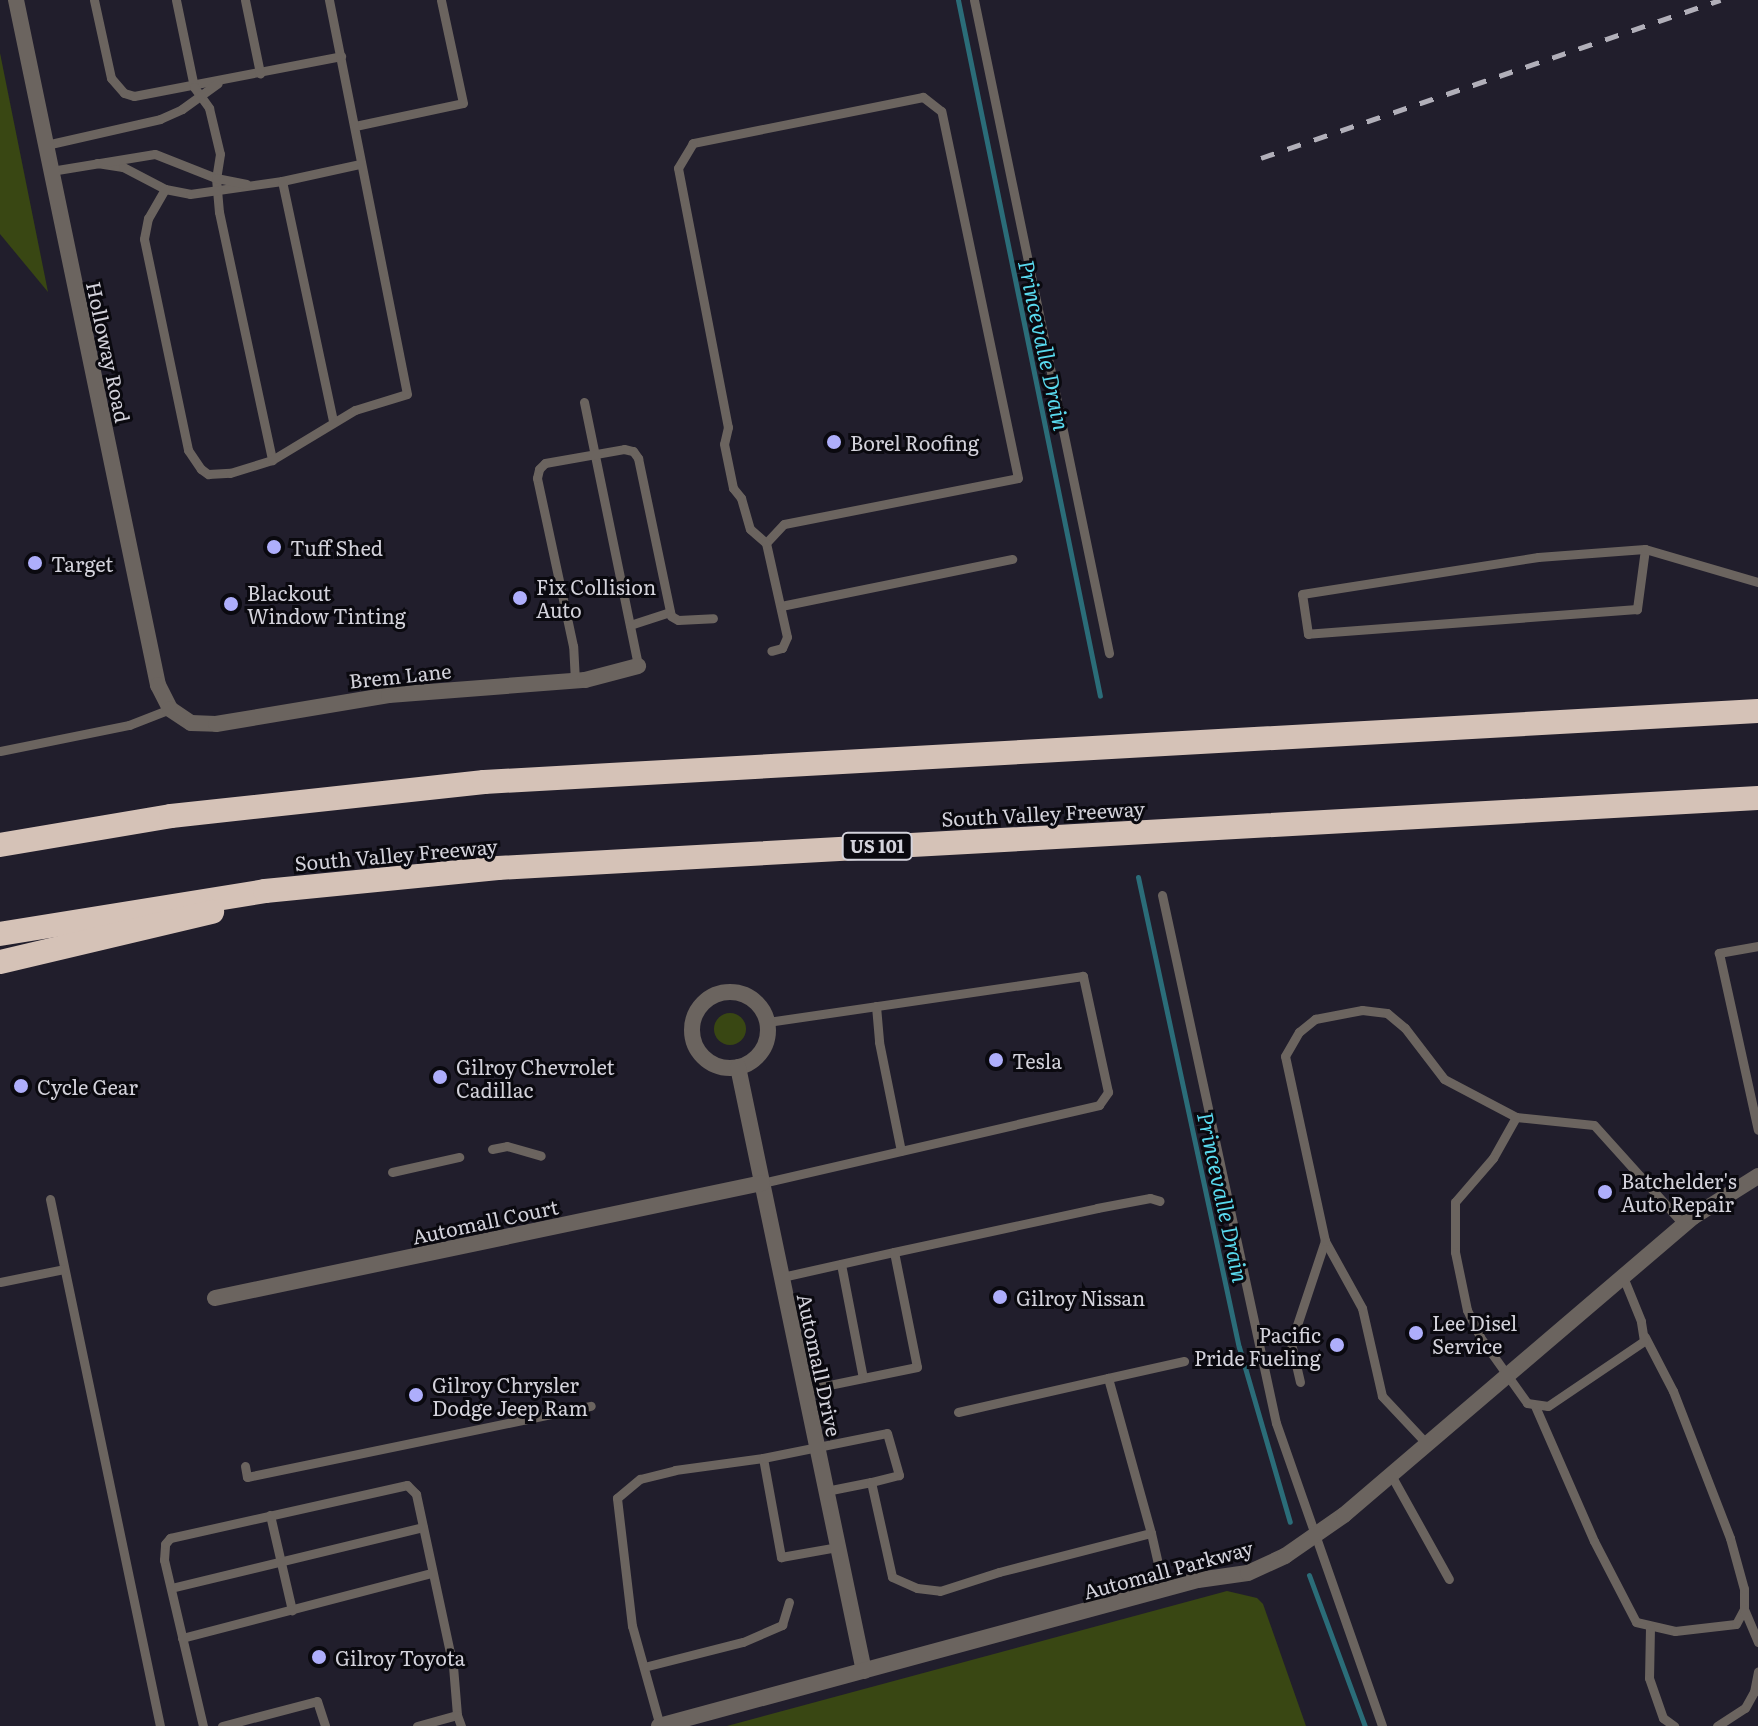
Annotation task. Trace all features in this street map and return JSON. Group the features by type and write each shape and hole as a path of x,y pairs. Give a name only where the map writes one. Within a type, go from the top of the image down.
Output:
{"highway":[{"path":"0,845 171,816 330,796 484,782 1758,711"},
{"name":"South Valley Freeway","path":"0,934 188,901 343,882 592,862 1758,798"},
{"path":"0,962 343,882"}],"street":[{"name":"Holloway Road","path":"16,0 158,685 170,709"},
{"name":"Brem Lane","path":"170,709 180,718 203,725 389,695 575,681 620,673 638,666"},
{"path":"720,992 740,993 757,1003 767,1022 768,1037 761,1052 738,1067 715,1065 698,1051 691,1030 698,1007 720,992"},
{"name":"Automall Drive","path":"738,1067 864,1671"},
{"name":"Automall Parkway","path":"660,1726 1164,1590 1248,1573 1315,1537 1684,1225 1725,1194 1758,1176"},
{"name":"Automall Court","path":"215,1298 762,1183"}],"lane":[{"path":"94,0 111,78 124,93 145,96 341,56"},
{"path":"176,0 194,87 212,117 220,154 217,192 272,460"},
{"path":"245,0 260,73"},
{"path":"165,189 148,218 144,239 188,450 201,469 218,475 272,460 355,410 407,394 359,164 355,126 329,0"},
{"path":"355,126 463,103 441,0"},
{"path":"974,0 1109,653"},
{"path":"46,145 142,125 199,98 221,81"},
{"path":"766,543 784,524 1018,478 941,111 923,97 693,143 678,168 728,427 724,444 733,488 741,498 750,529 766,543 787,637 782,648 771,651"},
{"path":"51,171 155,154 216,178 257,185"},
{"path":"97,163 123,167 165,189 190,194 282,181 359,164"},
{"path":"282,181 333,421"},
{"path":"584,402 638,666"},
{"path":"575,681 573,646 537,478 539,469 545,463 624,449 633,451 638,458 670,612 678,620 713,618"},
{"path":"1645,549 1637,609 1308,634 1302,594 1538,557 1645,549 1758,582"},
{"path":"781,606 1012,559"},
{"path":"630,625 670,612"},
{"path":"0,751 129,725 170,709"},
{"path":"1162,895 1276,1423 1382,1726"},
{"path":"1758,946 1719,953 1758,1130"},
{"path":"762,1183 1099,1105 1108,1092 1083,976 767,1022"},
{"path":"876,1006 879,1042 901,1151"},
{"path":"1427,1444 1382,1396 1362,1308 1325,1241 1285,1056 1299,1032 1315,1019 1362,1010 1387,1013 1405,1028 1444,1079 1516,1117 1594,1125 1684,1225"},
{"path":"1516,1117 1493,1158 1455,1202 1455,1252 1467,1310 1480,1337 1527,1403 1548,1406 1636,1349 1644,1341 1644,1335"},
{"path":"492,1149 507,1146 541,1156"},
{"path":"392,1172 459,1157"},
{"path":"782,1277 1108,1206 1150,1198 1160,1201"},
{"path":"50,1199 160,1726"},
{"path":"1300,1382 1291,1343 1325,1241"},
{"path":"805,1390 917,1367 894,1252"},
{"path":"841,1264 863,1378"},
{"path":"0,1282 64,1269"},
{"path":"1623,1277 1644,1335 1673,1391 1730,1538 1744,1589 1744,1609 1758,1642"},
{"path":"958,1412 1184,1361"},
{"path":"1108,1378 1164,1590"},
{"path":"245,1466 247,1477 591,1406"},
{"path":"1535,1406 1543,1432 1623,1602 1636,1622 1675,1631 1729,1626 1736,1624 1744,1609"},
{"path":"660,1726 632,1626 617,1498 640,1479 675,1470 763,1458 887,1433 899,1475 826,1491"},
{"path":"763,1458 781,1557 838,1547"},
{"path":"1391,1475 1449,1579"},
{"path":"871,1482 892,1577 917,1588 940,1591 999,1572 1151,1533"},
{"path":"203,1726 164,1560 165,1544 170,1538 407,1485 416,1494 453,1666 457,1715 461,1726"},
{"path":"270,1515 292,1610"},
{"path":"171,1588 423,1527"},
{"path":"182,1638 432,1573"},
{"path":"644,1667 743,1642 782,1625 789,1602"},
{"path":"1650,1627 1649,1678 1663,1718 1674,1726"},
{"path":"1717,1726 1739,1716 1745,1708 1754,1692 1758,1671"},
{"path":"222,1726 317,1701 325,1726"},
{"path":"417,1726 457,1715"}],"green space":[{"path":"0,53 48,292 0,234"},
{"path":"730,1013 742,1017 746,1029 742,1041 730,1045 718,1041 714,1029 718,1017"},
{"path":"1227,1591 1257,1598 1263,1604 1306,1726 727,1726"}],"waterway":[{"name":"Princevalle Drain","path":"958,0 1100,696"},
{"name":"Princevalle Drain","path":"1138,877 1239,1347 1290,1522"},
{"name":"Princevalle Drain","path":"1309,1575 1365,1726"}],"railway":[{"path":"1261,158 1721,0"}],"place":[{"name":"Borel Roofing","path":"834,442"},
{"name":"Tuff Shed","path":"274,547"},
{"name":"Target","path":"35,563"},
{"name":"Fix Collision Auto","path":"520,598"},
{"name":"Blackout Window Tinting","path":"231,604"},
{"name":"Tesla","path":"996,1060"},
{"name":"Gilroy Chevrolet Cadillac","path":"440,1077"},
{"name":"Cycle Gear","path":"21,1086"},
{"name":"Batchelder's Auto Repair","path":"1605,1192"},
{"name":"Gilroy Nissan","path":"1000,1297"},
{"name":"Lee Disel Service","path":"1416,1333"},
{"name":"Pacific Pride Fueling","path":"1337,1345"},
{"name":"Gilroy Chrysler Dodge Jeep Ram","path":"416,1395"},
{"name":"Gilroy Toyota","path":"319,1657"}]}
